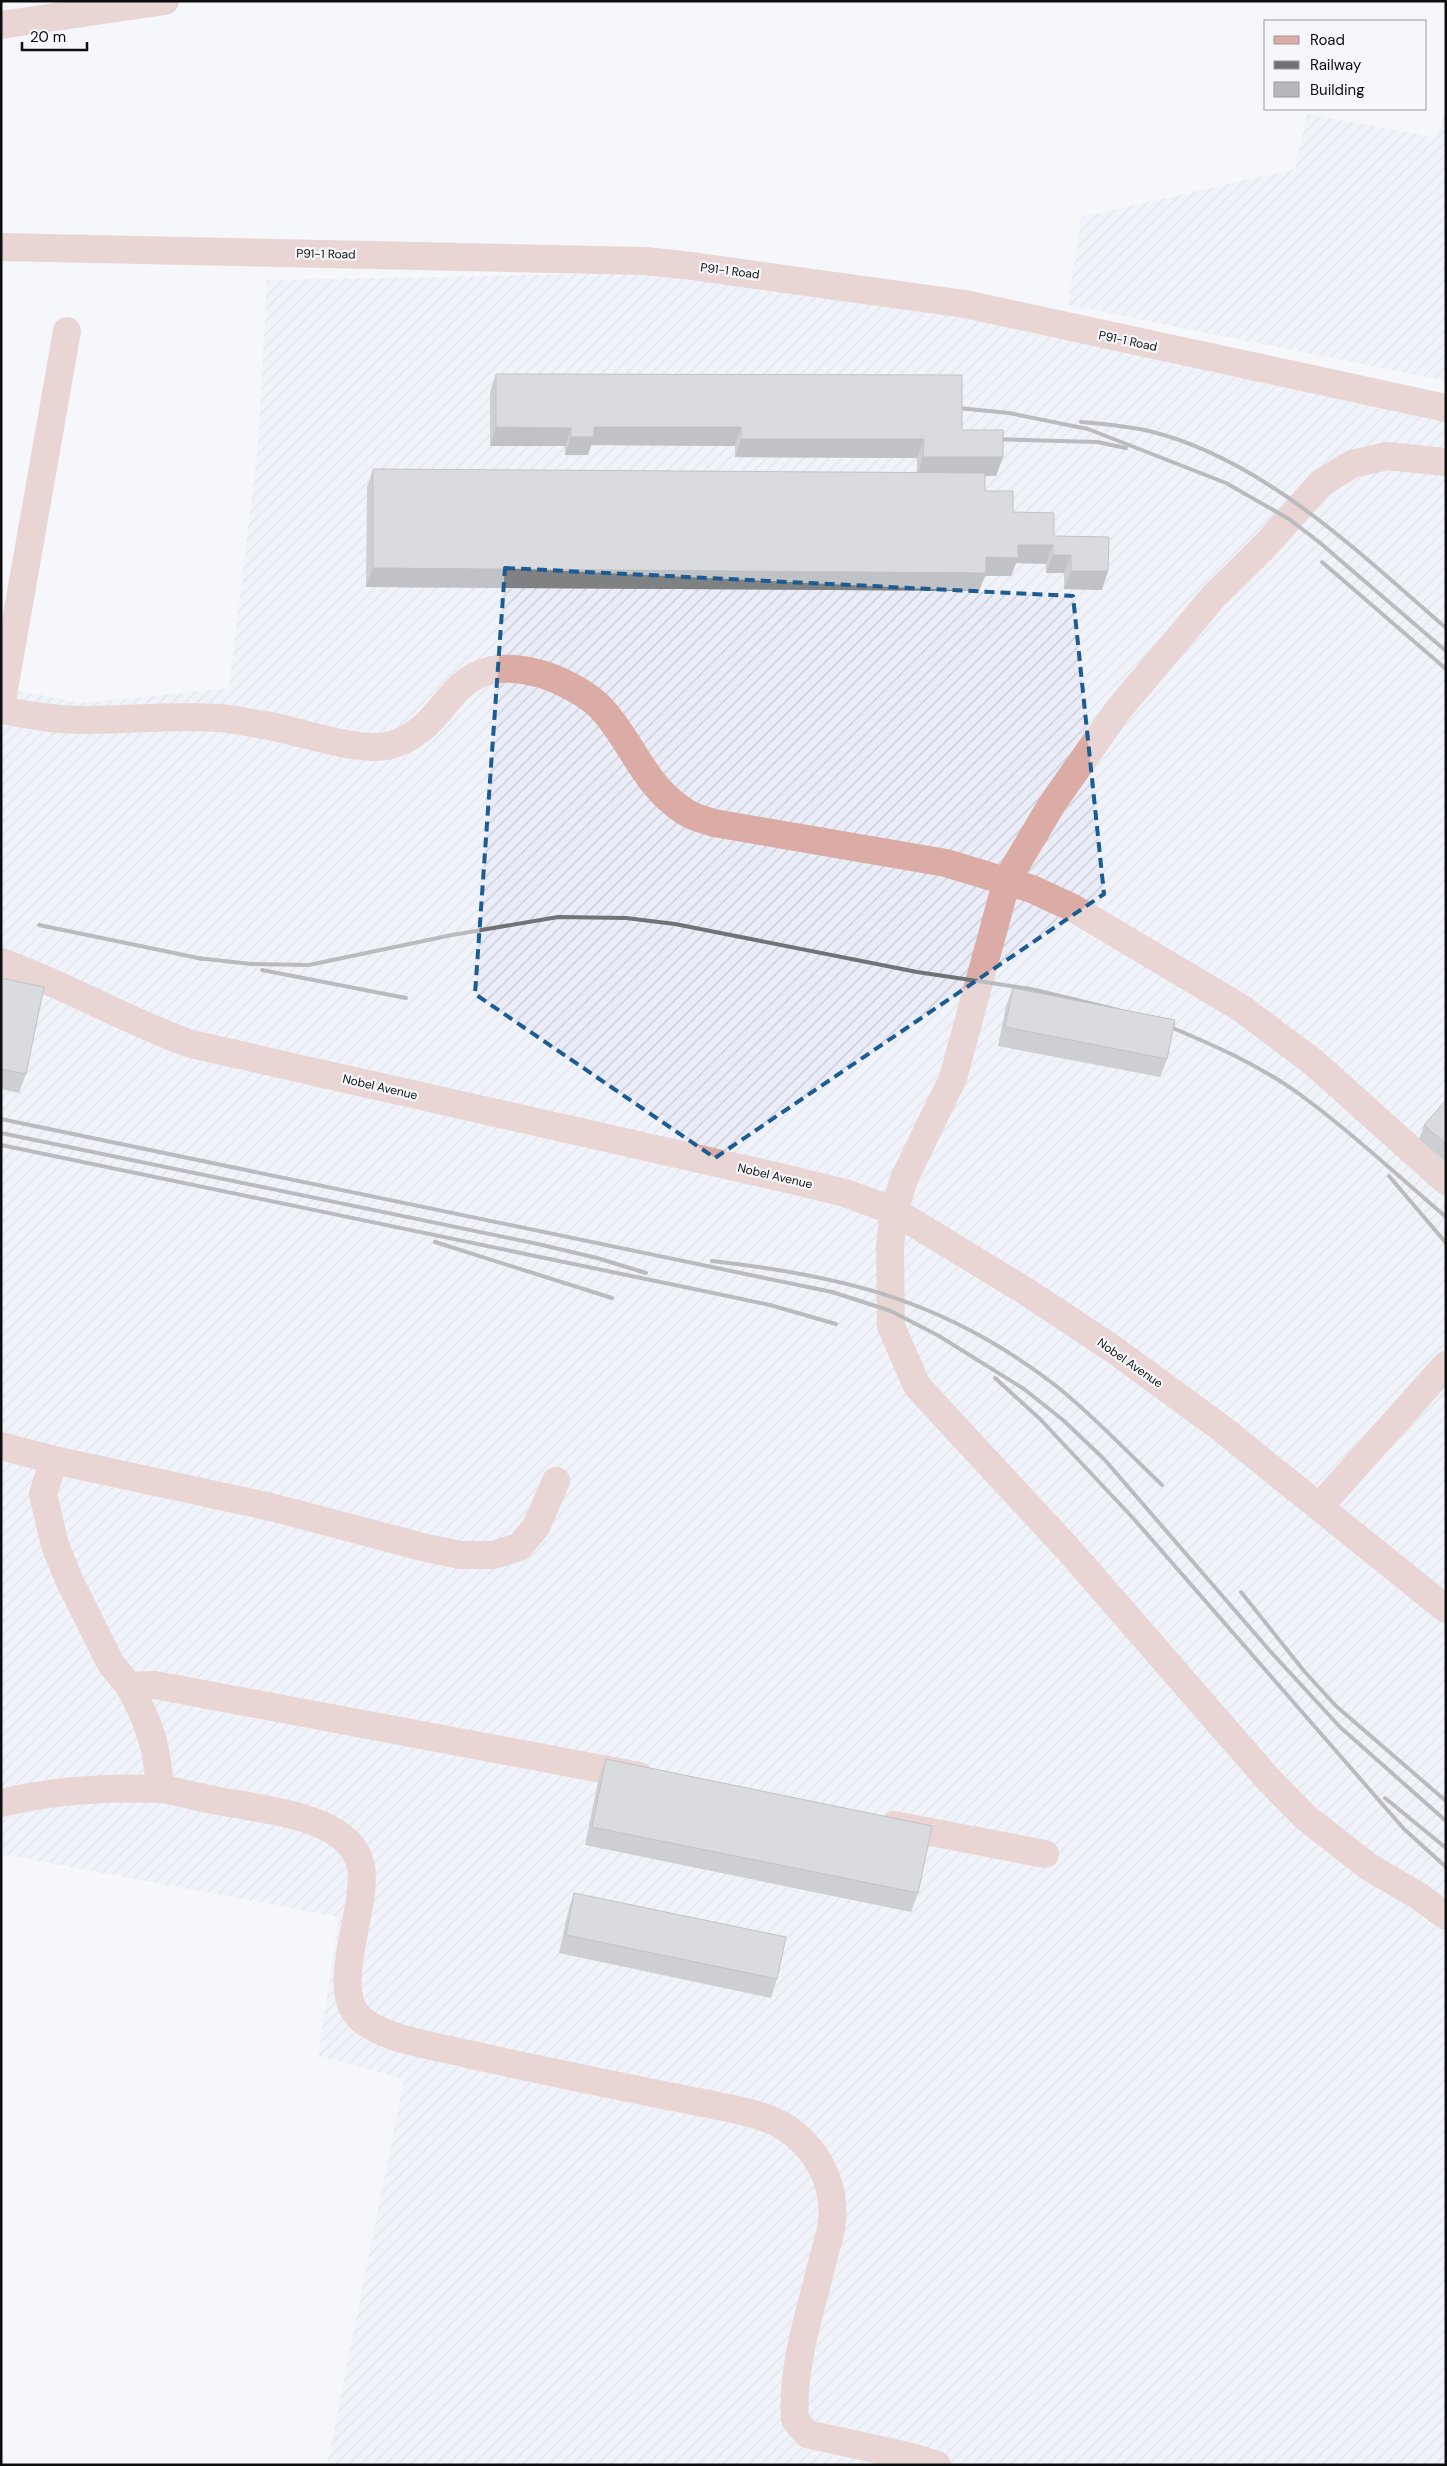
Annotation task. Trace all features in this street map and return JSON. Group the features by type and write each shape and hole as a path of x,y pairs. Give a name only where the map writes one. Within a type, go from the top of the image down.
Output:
{"street":[{"path":"1,25 165,1"},
{"name":"P91-1 Road","path":"1,248 646,261 684,265 965,304 1446,408"},
{"path":"67,331 1,708 34,716 79,720 220,718 273,726 363,746 389,746 411,738 463,682 484,671 510,668 533,672 555,679 600,706 620,732 651,781 685,813 714,824 946,864 1007,880 1073,908 1242,1008 1313,1062 1446,1181"},
{"path":"1446,462 1387,456 1352,464 1321,483 1265,546 1214,596 1118,710 1052,804 1007,880 953,1078 904,1179 894,1211 890,1246 891,1326 918,1386 1068,1549 1268,1779 1299,1810 1369,1867 1417,1895 1446,1916"},
{"name":"Nobel Avenue","path":"1,962 31,972 167,1035 191,1044 788,1179 845,1193 894,1211 1012,1282 1113,1350 1221,1428 1446,1610"},
{"path":"1319,1507 1446,1366"},
{"path":"1,1446 54,1460 271,1507 426,1548 461,1555 493,1555 519,1547 536,1528 556,1481"},
{"path":"54,1460 43,1494 55,1546 69,1580 111,1664 129,1686 147,1720 158,1756 160,1789"},
{"path":"129,1686 154,1685 660,1780"},
{"path":"1,1803 34,1796 160,1789 310,1820 337,1833 353,1847 361,1867 362,1895 348,1978 349,2000 358,2016 374,2028 407,2039 523,2066 748,2113 782,2126 802,2140 820,2162 830,2187 832,2222 796,2378 796,2420 808,2434 912,2457 937,2465"},
{"path":"872,1821 1045,1854"}],"highlighted area":[{"path":"505,568 1073,596 1104,894 715,1158 475,994"}],"shaded area":[{"path":"1446,111 1446,381 1068,305 1081,217 1295,169 1307,114 1436,137"},
{"path":"638,273 994,320 1446,418 1446,2465 327,2465 404,2079 318,2056 339,1917 1,1854 1,687 81,703 229,688 258,445 267,280"}],"building":[{"path":"496,374 962,375 962,430 1003,430 1003,457 923,457 924,439 741,439 741,427 594,427 594,437 571,437 571,428 496,427"},
{"path":"373,469 985,473 985,491 1013,491 1013,512 1054,513 1054,536 1109,537 1108,571 1071,571 1071,555 1053,555 1053,545 1018,545 1018,558 986,557 986,573 373,568"},
{"path":"1,978 44,987 26,1074 1,1069"},
{"path":"1013,988 1175,1020 1167,1059 1005,1027"},
{"path":"1446,1100 1446,1144 1424,1125"},
{"path":"606,1759 932,1826 918,1893 592,1827"},
{"path":"574,1893 786,1937 777,1979 566,1935"}],"railway":[{"path":"958,408 1009,413 1088,429 1226,483 1289,519 1319,542 1446,651"},
{"path":"1081,422 1124,426 1149,431 1191,444 1232,463 1271,486 1308,512 1344,540 1446,628"},
{"path":"989,439 1097,442 1126,448"},
{"path":"1322,562 1446,669"},
{"path":"197,958 251,964 309,965 452,935 558,917 626,918 675,924 917,972 1031,989 1118,1010"},
{"path":"39,925 203,959"},
{"path":"262,970 406,998"},
{"path":"1161,1023 1236,1056 1289,1087 1342,1127 1446,1217"},
{"path":"1,1119 832,1292 891,1311 939,1336 1024,1389 1063,1420 1104,1459 1270,1651 1340,1727 1446,1821"},
{"path":"1,1133 538,1244 597,1258 646,1273"},
{"path":"1,1145 770,1305 836,1324"},
{"path":"1389,1176 1446,1243"},
{"path":"435,1242 612,1298"},
{"path":"712,1261 760,1267 850,1285 892,1297 934,1313 974,1332 1014,1356 1055,1385 1096,1421 1162,1485"},
{"path":"995,1378 1040,1419 1133,1518 1404,1829 1446,1867"},
{"path":"1241,1592 1304,1671 1336,1706 1446,1801"},
{"path":"1385,1798 1446,1848"}]}
